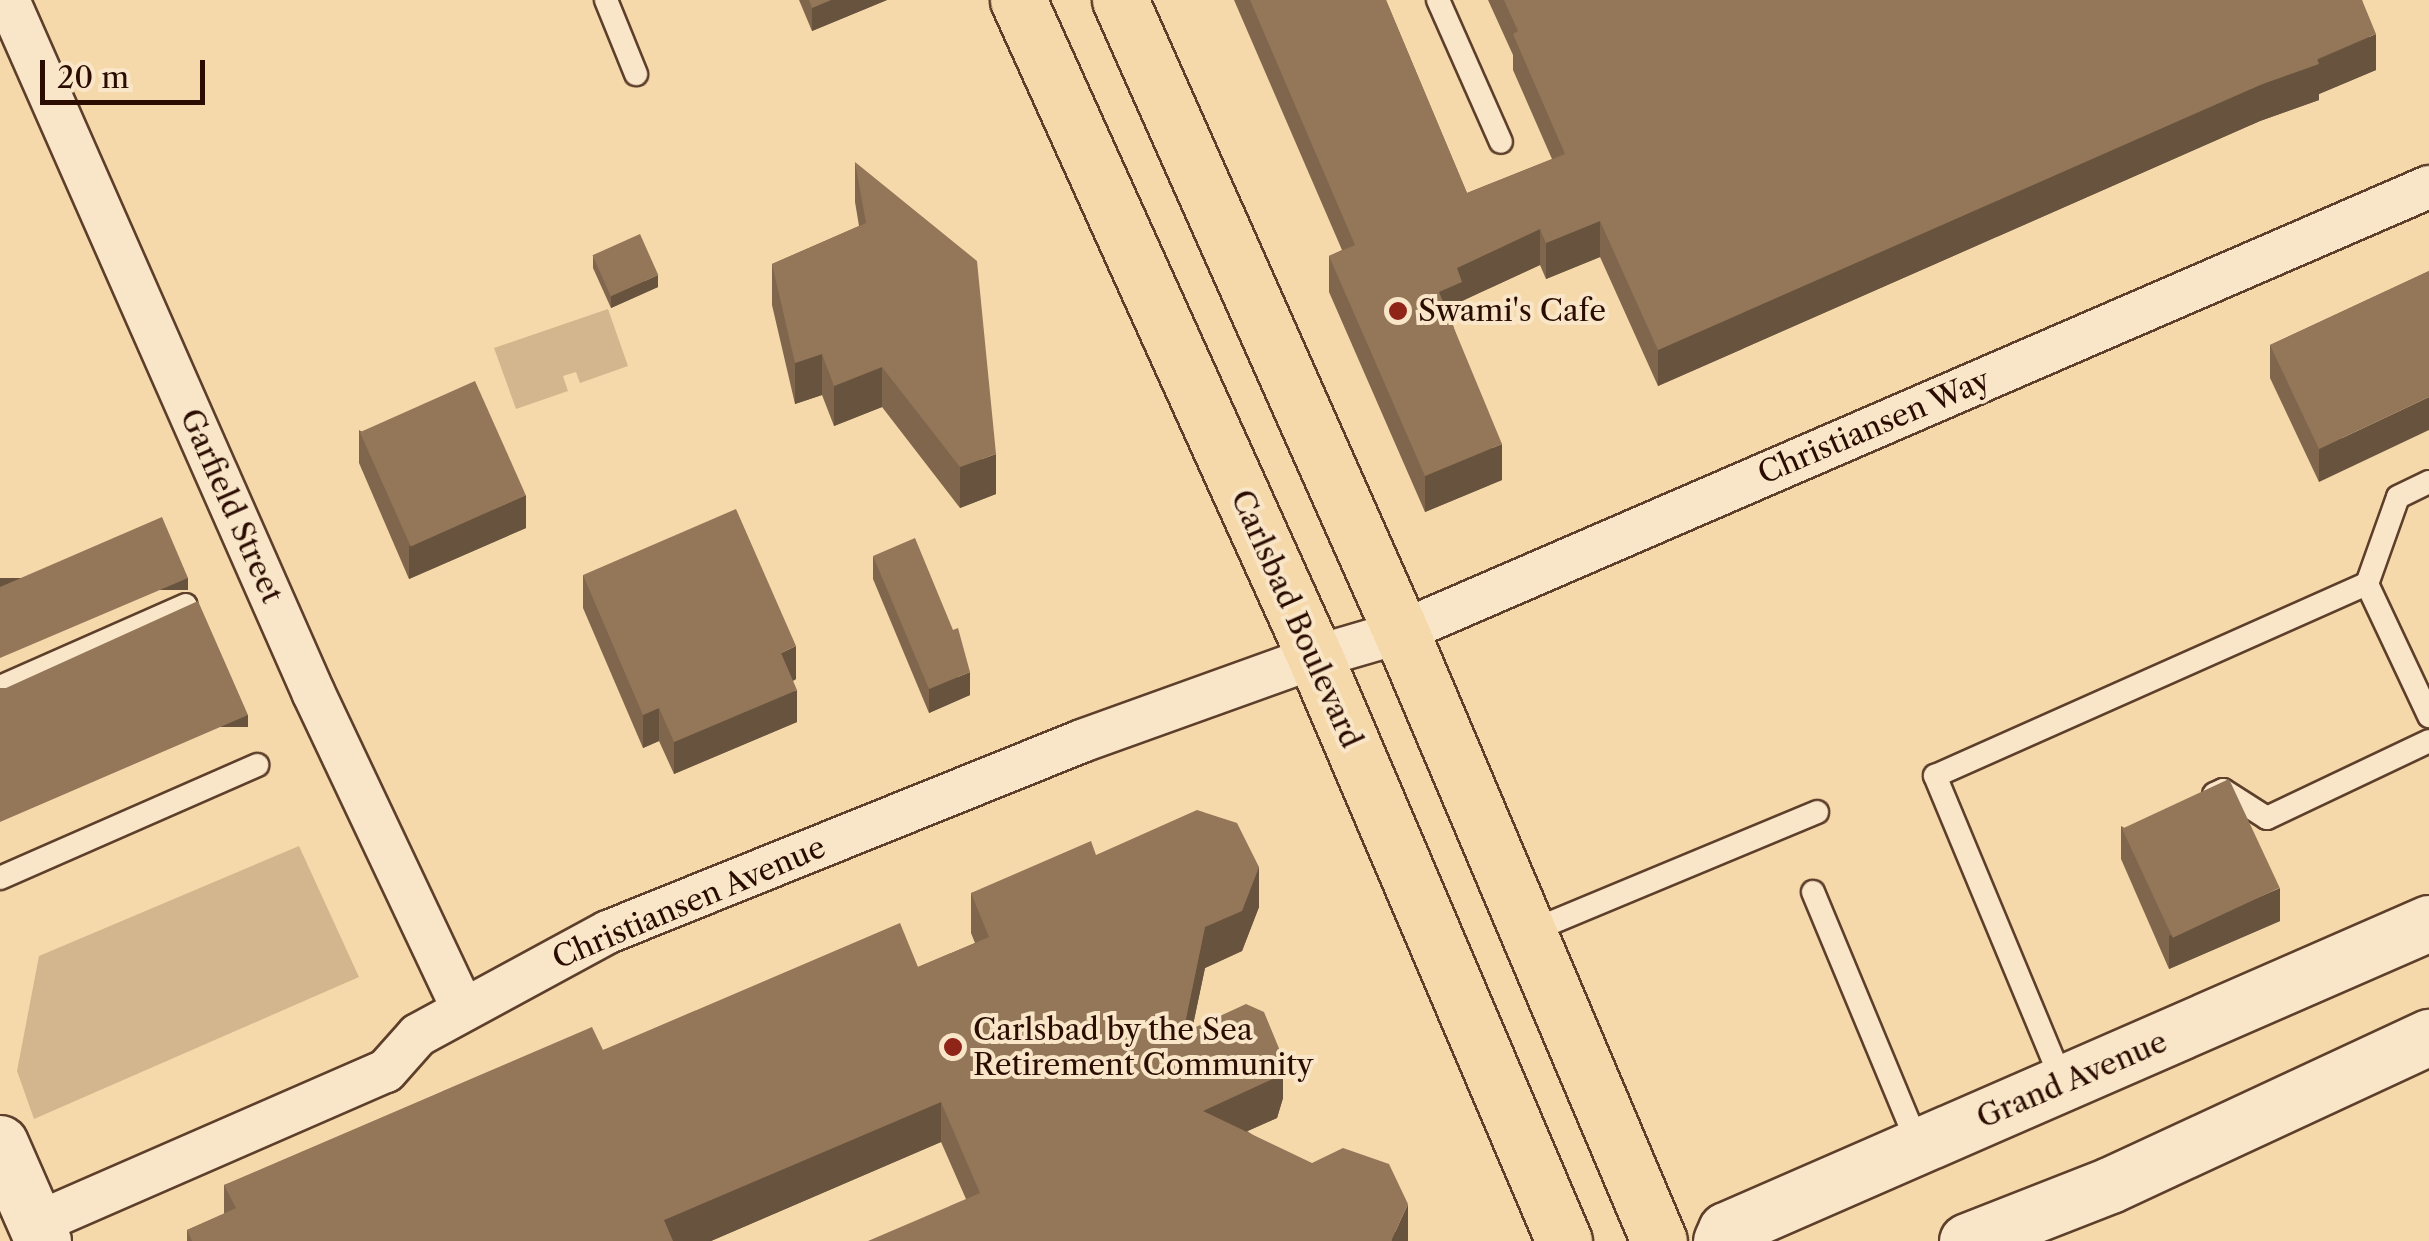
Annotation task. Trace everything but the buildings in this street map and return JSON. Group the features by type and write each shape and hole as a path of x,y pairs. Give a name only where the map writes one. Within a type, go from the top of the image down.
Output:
{"main road":[{"name":"Carlsbad Boulevard","path":"1018,0 1315,658 1564,1241"},
{"path":"1120,0 1401,632 1659,1241"},
{"name":"Grand Avenue","path":"1721,1241 1726,1230 1918,1144 2064,1086 2429,923"},
{"path":"1967,1241 2271,1114 2429,1037"},
{"path":"0,1143 39,1232"}],"street":[{"name":"Garfield Street","path":"8,0 314,694 462,1007"},
{"name":"Christiansen Way","path":"1315,658 1401,632 2429,187"},
{"name":"Christiansen Avenue","path":"39,1232 386,1071 418,1035 462,1007 608,932 1082,740 1315,658"}],"lane":[{"path":"606,0 636,74"},
{"path":"1438,0 1500,142"},
{"path":"2429,482 2398,497 2367,584 2429,716"},
{"path":"2064,1086 1935,776 2367,584"},
{"path":"0,688 186,605"},
{"path":"2191,804 2223,790 2267,818 2429,741"},
{"path":"0,878 256,764"},
{"path":"1529,932 1817,812"},
{"path":"1814,892 1918,1144"}],"shaded area":[{"path":"608,309 628,366 580,383 576,372 563,376 568,391 516,409 494,348"},
{"path":"299,846 359,977 34,1119 17,1071 39,956"}],"place":[{"name":"Swami's Cafe","path":"1398,311"},
{"name":"Carlsbad by the Sea Retirement Community","path":"953,1047"}]}
